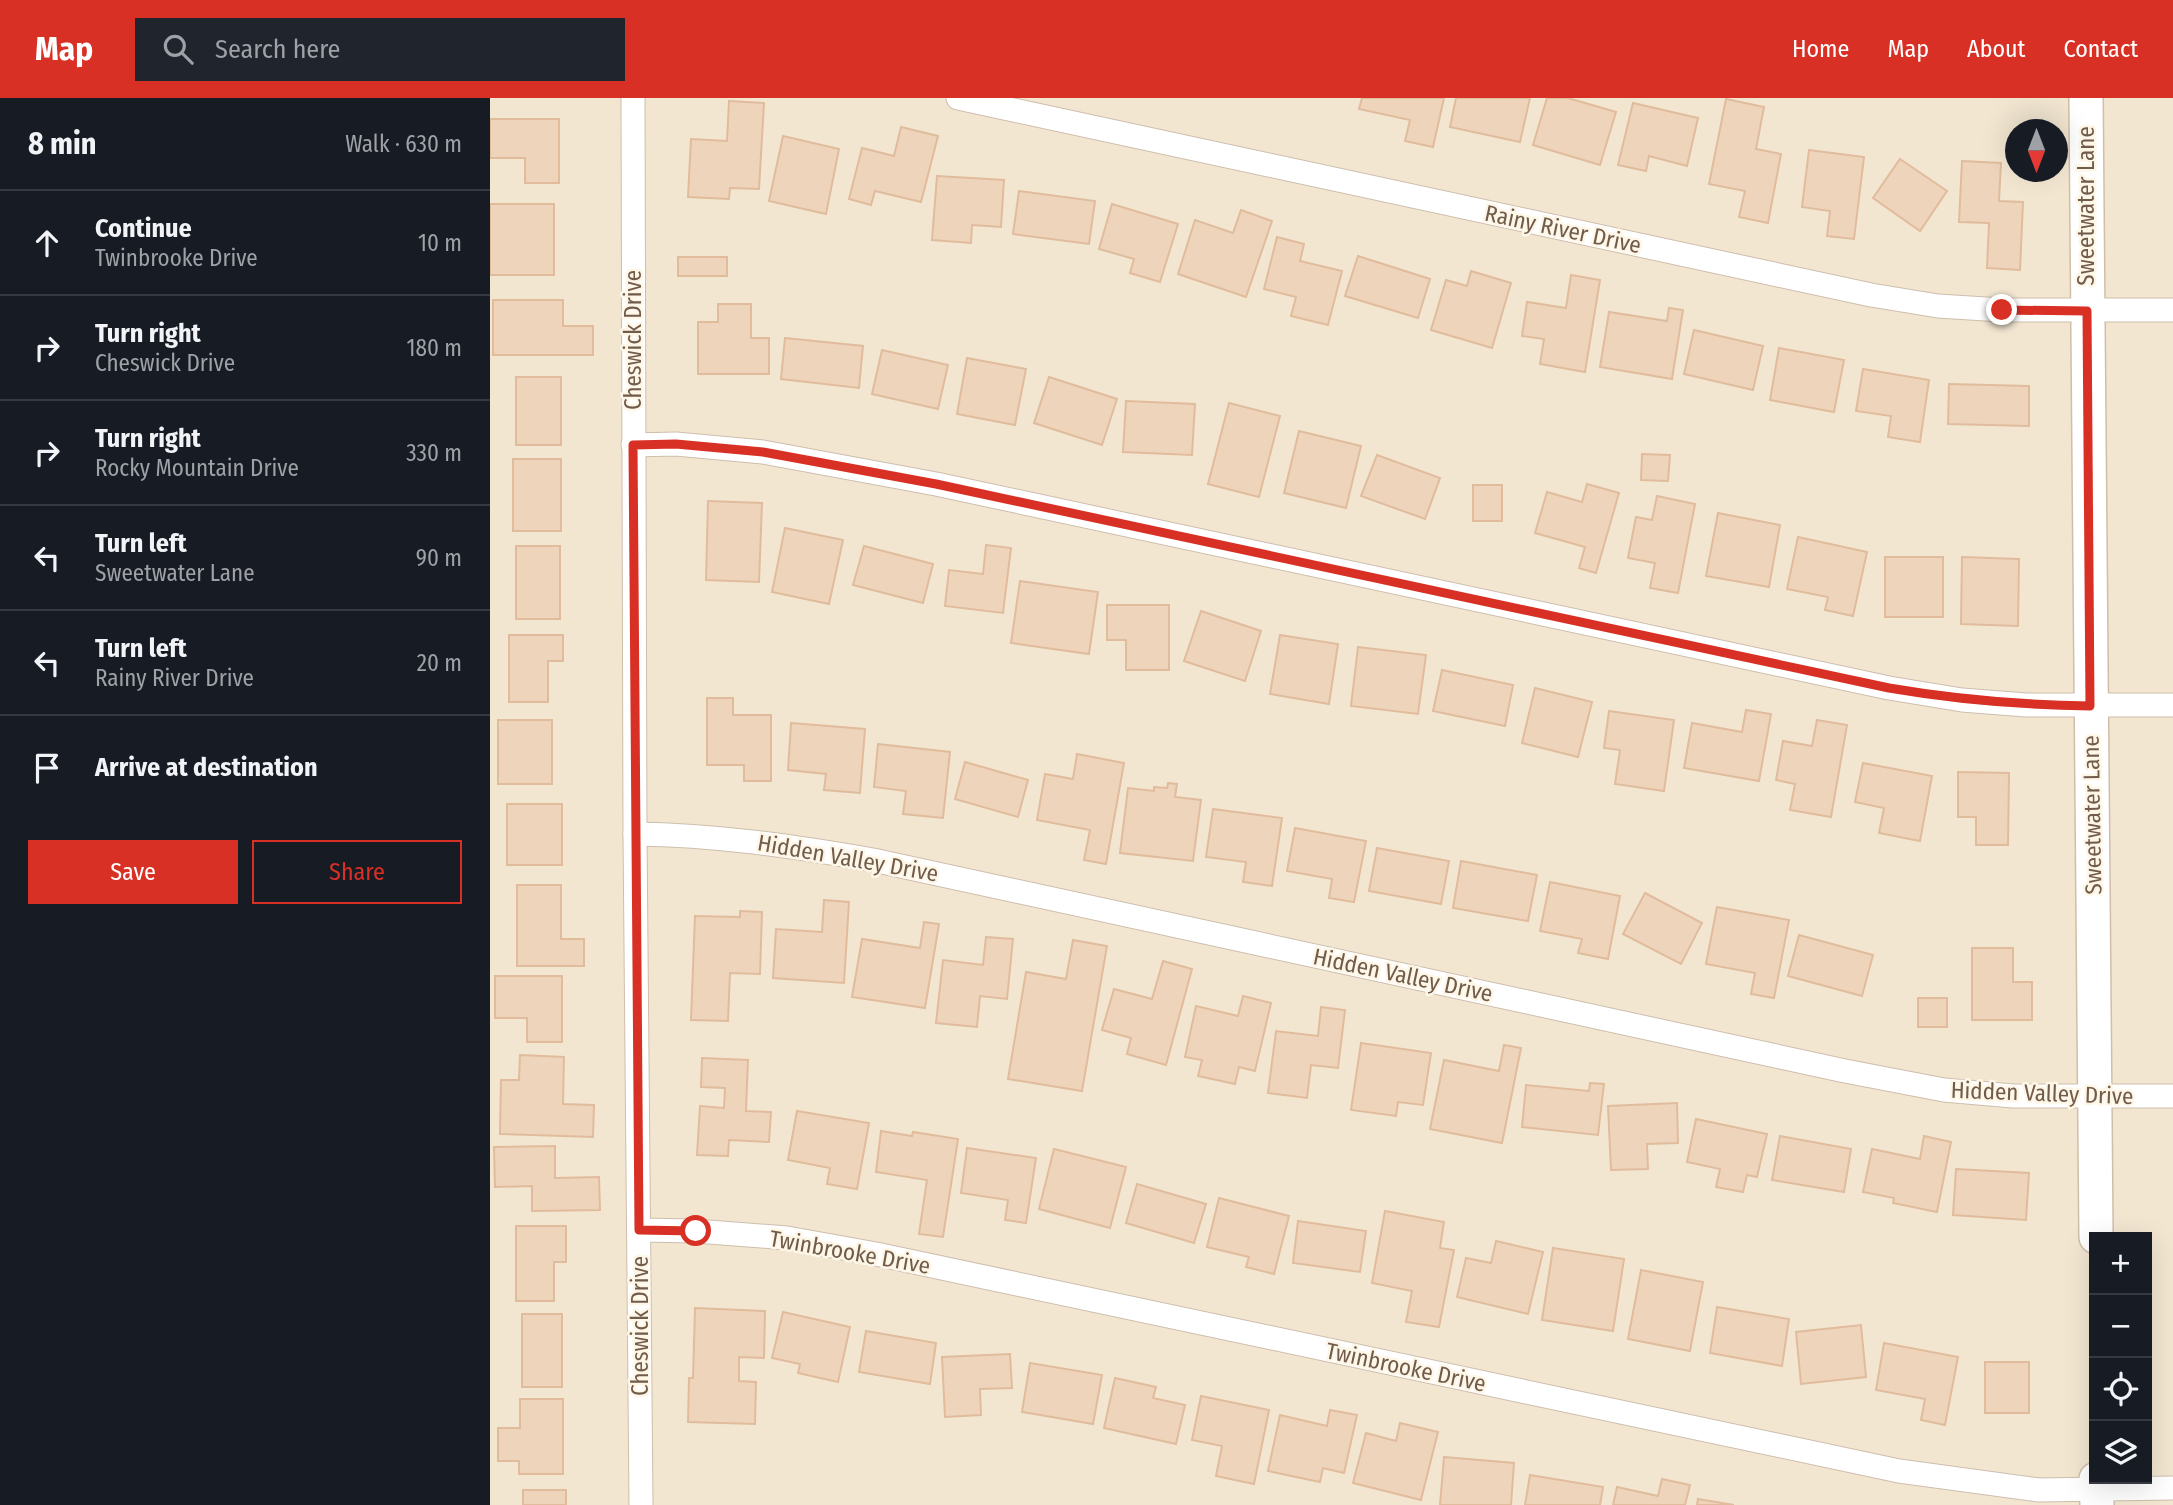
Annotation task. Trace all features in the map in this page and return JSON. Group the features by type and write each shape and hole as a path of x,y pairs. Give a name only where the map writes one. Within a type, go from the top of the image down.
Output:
{"street":[{"name":"Cheswick Drive","path":"633,98 635,834 641,1505"},
{"name":"Rainy River Drive","path":"958,98 1871,295 1938,306 2002,310 2173,310"},
{"name":"Sweetwater Lane","path":"2086,98 2096,1232"},
{"path":"633,445 676,444 763,452 936,484 1889,688 1962,700 2026,705 2173,705"},
{"name":"Hidden Valley Drive","path":"635,834 685,835 782,844 873,859 1818,1066 1944,1090 2014,1096 2173,1097"},
{"name":"Twinbrooke Drive","path":"639,1230 787,1238 890,1257 1899,1471 2039,1490 2173,1488"}],"shaded area":[{"path":"490,98 2173,98 2173,1505 490,1505"}],"building":[{"path":"1362,98 1444,98 1433,147 1405,141 1410,120 1359,109"},
{"path":"1456,98 1530,98 1520,142 1450,127"},
{"path":"1547,98 1568,98 1616,112 1600,165 1533,145"},
{"path":"1726,99 1764,107 1756,149 1781,154 1768,223 1739,217 1745,191 1709,184"},
{"path":"729,101 764,103 759,189 730,188 729,199 688,197 691,139 727,141"},
{"path":"1633,103 1698,118 1687,166 1649,156 1646,171 1618,165"},
{"path":"490,119 559,119 559,183 525,183 525,158 490,158"},
{"path":"901,127 938,136 921,202 875,191 871,205 849,199 862,148 894,156"},
{"path":"783,136 839,149 826,214 769,201"},
{"path":"1809,150 1864,157 1854,239 1827,236 1830,211 1802,207"},
{"path":"1900,159 1947,191 1920,231 1873,198"},
{"path":"1962,161 2001,163 1999,201 2023,202 2020,270 1987,268 1989,223 1959,222"},
{"path":"937,176 1004,180 1001,227 972,225 971,243 932,240"},
{"path":"1019,191 1095,201 1089,244 1013,234"},
{"path":"490,204 554,204 554,275 490,275"},
{"path":"1112,204 1178,224 1160,282 1130,273 1134,259 1099,249"},
{"path":"1241,210 1272,221 1246,297 1178,274 1195,220 1233,233"},
{"path":"1277,237 1304,244 1300,261 1342,271 1328,325 1291,316 1296,297 1264,289"},
{"path":"1358,256 1430,279 1418,318 1345,296"},
{"path":"678,257 727,257 727,276 678,276"},
{"path":"1471,271 1511,283 1492,348 1431,330 1446,280 1467,286"},
{"path":"1571,275 1600,280 1585,372 1540,364 1544,339 1522,336 1527,302 1566,308"},
{"path":"493,300 563,300 563,326 593,326 593,355 493,355"},
{"path":"718,304 751,304 751,338 769,338 769,374 698,374 698,322 718,322"},
{"path":"1669,308 1683,310 1672,379 1600,367 1609,312 1667,321"},
{"path":"1694,330 1763,346 1753,390 1684,374"},
{"path":"785,338 863,346 859,388 781,379"},
{"path":"1779,348 1844,360 1834,412 1770,400"},
{"path":"882,350 948,365 938,409 872,394"},
{"path":"967,358 1026,369 1015,425 957,414"},
{"path":"1863,369 1929,380 1920,442 1888,437 1891,416 1856,411"},
{"path":"516,377 561,377 561,445 516,445"},
{"path":"1049,377 1117,399 1102,445 1034,423"},
{"path":"1949,384 2029,386 2029,426 1948,424"},
{"path":"1126,401 1195,404 1192,455 1123,452"},
{"path":"1229,403 1280,416 1259,497 1208,484"},
{"path":"1299,431 1361,446 1346,508 1284,493"},
{"path":"1642,454 1670,455 1668,481 1641,480"},
{"path":"1377,455 1440,478 1425,519 1361,496"},
{"path":"513,459 561,459 561,531 513,531"},
{"path":"1587,484 1619,493 1596,573 1579,568 1585,547 1535,533 1547,492 1582,502"},
{"path":"1473,485 1502,485 1502,521 1473,521"},
{"path":"1657,496 1695,504 1678,593 1650,588 1655,563 1628,558 1636,517 1652,520"},
{"path":"708,501 762,503 759,582 706,580"},
{"path":"1718,513 1780,525 1769,587 1706,576"},
{"path":"785,528 843,540 829,604 772,592"},
{"path":"1798,537 1867,552 1853,616 1825,610 1828,597 1787,589"},
{"path":"986,545 1011,548 1003,613 945,606 949,570 983,574"},
{"path":"516,546 560,546 560,619 516,619"},
{"path":"864,546 933,564 923,603 853,585"},
{"path":"1885,557 1943,557 1943,617 1885,617"},
{"path":"1962,557 2019,559 2018,626 1961,624"},
{"path":"1020,581 1098,592 1089,654 1011,643"},
{"path":"1107,605 1169,605 1169,670 1126,670 1126,640 1107,640"},
{"path":"1201,611 1261,631 1245,681 1184,661"},
{"path":"509,635 563,635 563,661 548,661 548,702 509,702"},
{"path":"1280,635 1338,644 1329,704 1270,694"},
{"path":"1358,647 1426,655 1418,714 1351,706"},
{"path":"1442,670 1513,685 1505,726 1433,711"},
{"path":"1535,688 1592,702 1578,757 1522,743"},
{"path":"707,698 733,698 733,715 771,715 771,781 744,781 744,765 707,765"},
{"path":"1746,710 1771,714 1759,781 1684,768 1692,723 1742,732"},
{"path":"1609,711 1674,720 1664,791 1615,784 1620,750 1604,748"},
{"path":"498,720 552,720 552,784 498,784"},
{"path":"1817,720 1847,725 1831,817 1790,810 1795,784 1776,780 1783,741 1812,746"},
{"path":"791,723 865,729 860,793 824,790 826,774 788,770"},
{"path":"878,744 950,752 943,818 903,814 906,791 874,787"},
{"path":"1077,754 1124,763 1106,864 1084,860 1090,830 1037,820 1045,774 1073,779"},
{"path":"965,762 1028,780 1018,817 955,799"},
{"path":"1863,763 1932,776 1920,841 1879,833 1884,808 1855,802"},
{"path":"1958,772 2009,773 2008,845 1976,845 1976,817 1958,817"},
{"path":"1168,783 1177,784 1175,797 1201,800 1193,861 1120,853 1128,788 1154,791 1154,787 1167,788"},
{"path":"507,804 562,804 562,865 507,865"},
{"path":"1213,809 1282,818 1272,886 1243,882 1246,862 1206,857"},
{"path":"1295,828 1366,841 1354,902 1329,898 1332,879 1287,871"},
{"path":"1377,848 1449,861 1441,904 1369,891"},
{"path":"1461,861 1537,875 1528,921 1453,908"},
{"path":"1550,882 1620,896 1608,959 1578,953 1582,939 1540,931"},
{"path":"517,885 561,885 561,939 584,939 584,966 517,966"},
{"path":"1645,893 1702,923 1681,964 1623,934"},
{"path":"824,900 849,902 844,983 773,978 776,929 822,932"},
{"path":"1717,907 1789,920 1774,998 1751,994 1755,973 1706,964"},
{"path":"740,911 762,912 760,974 730,973 728,1021 691,1020 695,916 740,917"},
{"path":"924,922 939,924 925,1008 852,997 862,939 920,948"},
{"path":"1799,935 1873,955 1862,996 1788,976"},
{"path":"986,937 1013,939 1007,999 980,996 977,1027 936,1023 943,960 983,965"},
{"path":"1073,940 1107,946 1082,1091 1008,1079 1026,972 1066,979"},
{"path":"1972,948 2013,948 2013,982 2032,982 2032,1020 1972,1020"},
{"path":"1163,961 1192,969 1166,1065 1127,1054 1131,1038 1102,1030 1114,989 1152,999"},
{"path":"495,976 562,976 562,1042 527,1042 527,1018 495,1018"},
{"path":"1243,996 1271,1003 1255,1071 1239,1067 1235,1084 1198,1076 1202,1060 1185,1057 1196,1006 1238,1016"},
{"path":"1918,998 1947,998 1947,1027 1918,1027"},
{"path":"1321,1007 1345,1010 1338,1068 1311,1065 1307,1098 1268,1093 1276,1031 1318,1036"},
{"path":"1361,1043 1431,1053 1423,1105 1398,1102 1396,1116 1351,1110"},
{"path":"1504,1045 1521,1048 1502,1143 1430,1129 1444,1060 1499,1071"},
{"path":"520,1055 564,1057 563,1104 594,1105 593,1137 500,1134 501,1080 519,1080"},
{"path":"702,1058 748,1060 746,1111 771,1112 769,1142 729,1140 728,1156 697,1155 700,1106 724,1108 725,1088 701,1087"},
{"path":"1590,1083 1604,1084 1598,1135 1522,1127 1526,1085 1589,1091"},
{"path":"1677,1103 1678,1143 1647,1144 1648,1169 1611,1170 1608,1106"},
{"path":"797,1111 869,1123 857,1189 827,1184 830,1168 788,1160"},
{"path":"1696,1119 1767,1134 1757,1177 1747,1175 1743,1192 1716,1187 1720,1169 1687,1162"},
{"path":"881,1131 912,1136 913,1132 958,1139 943,1237 919,1234 927,1180 876,1172"},
{"path":"1780,1136 1851,1149 1844,1192 1772,1180"},
{"path":"1924,1136 1951,1142 1937,1212 1893,1203 1894,1198 1863,1192 1872,1149 1920,1159"},
{"path":"555,1146 555,1178 599,1177 600,1210 532,1211 532,1186 495,1187 494,1147"},
{"path":"967,1148 1036,1158 1026,1223 1005,1220 1008,1200 961,1193"},
{"path":"1054,1149 1126,1167 1110,1228 1039,1209"},
{"path":"1956,1169 2029,1173 2026,1220 1953,1215"},
{"path":"1137,1184 1206,1204 1194,1243 1126,1223"},
{"path":"1219,1198 1289,1216 1274,1274 1246,1267 1249,1257 1207,1247"},
{"path":"1385,1211 1444,1222 1440,1248 1454,1250 1439,1327 1406,1322 1412,1291 1372,1283"},
{"path":"1298,1221 1366,1231 1360,1272 1293,1263"},
{"path":"516,1226 566,1226 566,1262 554,1262 554,1301 516,1301"},
{"path":"1496,1241 1543,1252 1528,1314 1457,1297 1466,1258 1491,1263"},
{"path":"1553,1248 1624,1259 1613,1331 1542,1320"},
{"path":"1641,1270 1703,1282 1690,1351 1628,1339"},
{"path":"1717,1307 1789,1319 1782,1366 1710,1353"},
{"path":"695,1308 765,1311 764,1358 739,1357 739,1381 756,1382 755,1424 688,1422 689,1378 693,1378"},
{"path":"783,1312 850,1327 838,1382 798,1373 800,1364 772,1358"},
{"path":"522,1314 562,1314 562,1387 522,1387"},
{"path":"1861,1325 1866,1377 1801,1384 1796,1332"},
{"path":"866,1331 936,1343 930,1384 859,1372"},
{"path":"1884,1343 1958,1357 1945,1425 1921,1420 1925,1399 1876,1390"},
{"path":"1010,1354 1012,1388 980,1389 981,1415 945,1417 942,1357"},
{"path":"1985,1362 2029,1362 2029,1413 1985,1413"},
{"path":"1030,1363 1102,1375 1093,1424 1022,1412"},
{"path":"1115,1378 1156,1387 1153,1398 1185,1405 1176,1444 1104,1428"},
{"path":"1201,1396 1269,1410 1254,1484 1216,1476 1222,1446 1192,1440"},
{"path":"520,1399 563,1399 563,1474 519,1474 519,1461 498,1461 498,1428 520,1428"},
{"path":"1330,1410 1357,1415 1344,1473 1323,1468 1320,1482 1268,1471 1280,1415 1327,1426"},
{"path":"1400,1423 1438,1432 1421,1500 1353,1483 1366,1433 1396,1441"},
{"path":"1444,1457 1514,1463 1511,1505 1440,1505"},
{"path":"1530,1475 1603,1487 1600,1505 1525,1505"},
{"path":"1662,1479 1690,1485 1685,1505 1613,1505 1617,1487 1658,1496"},
{"path":"523,1490 566,1490 566,1505 523,1505"},
{"path":"1698,1499 1734,1505 1697,1505"}],"route":[{"path":"696,1231 639,1230 633,445 676,444 763,452 936,484 1889,688 1962,700 2090,706 2087,311 2002,310"}]}
